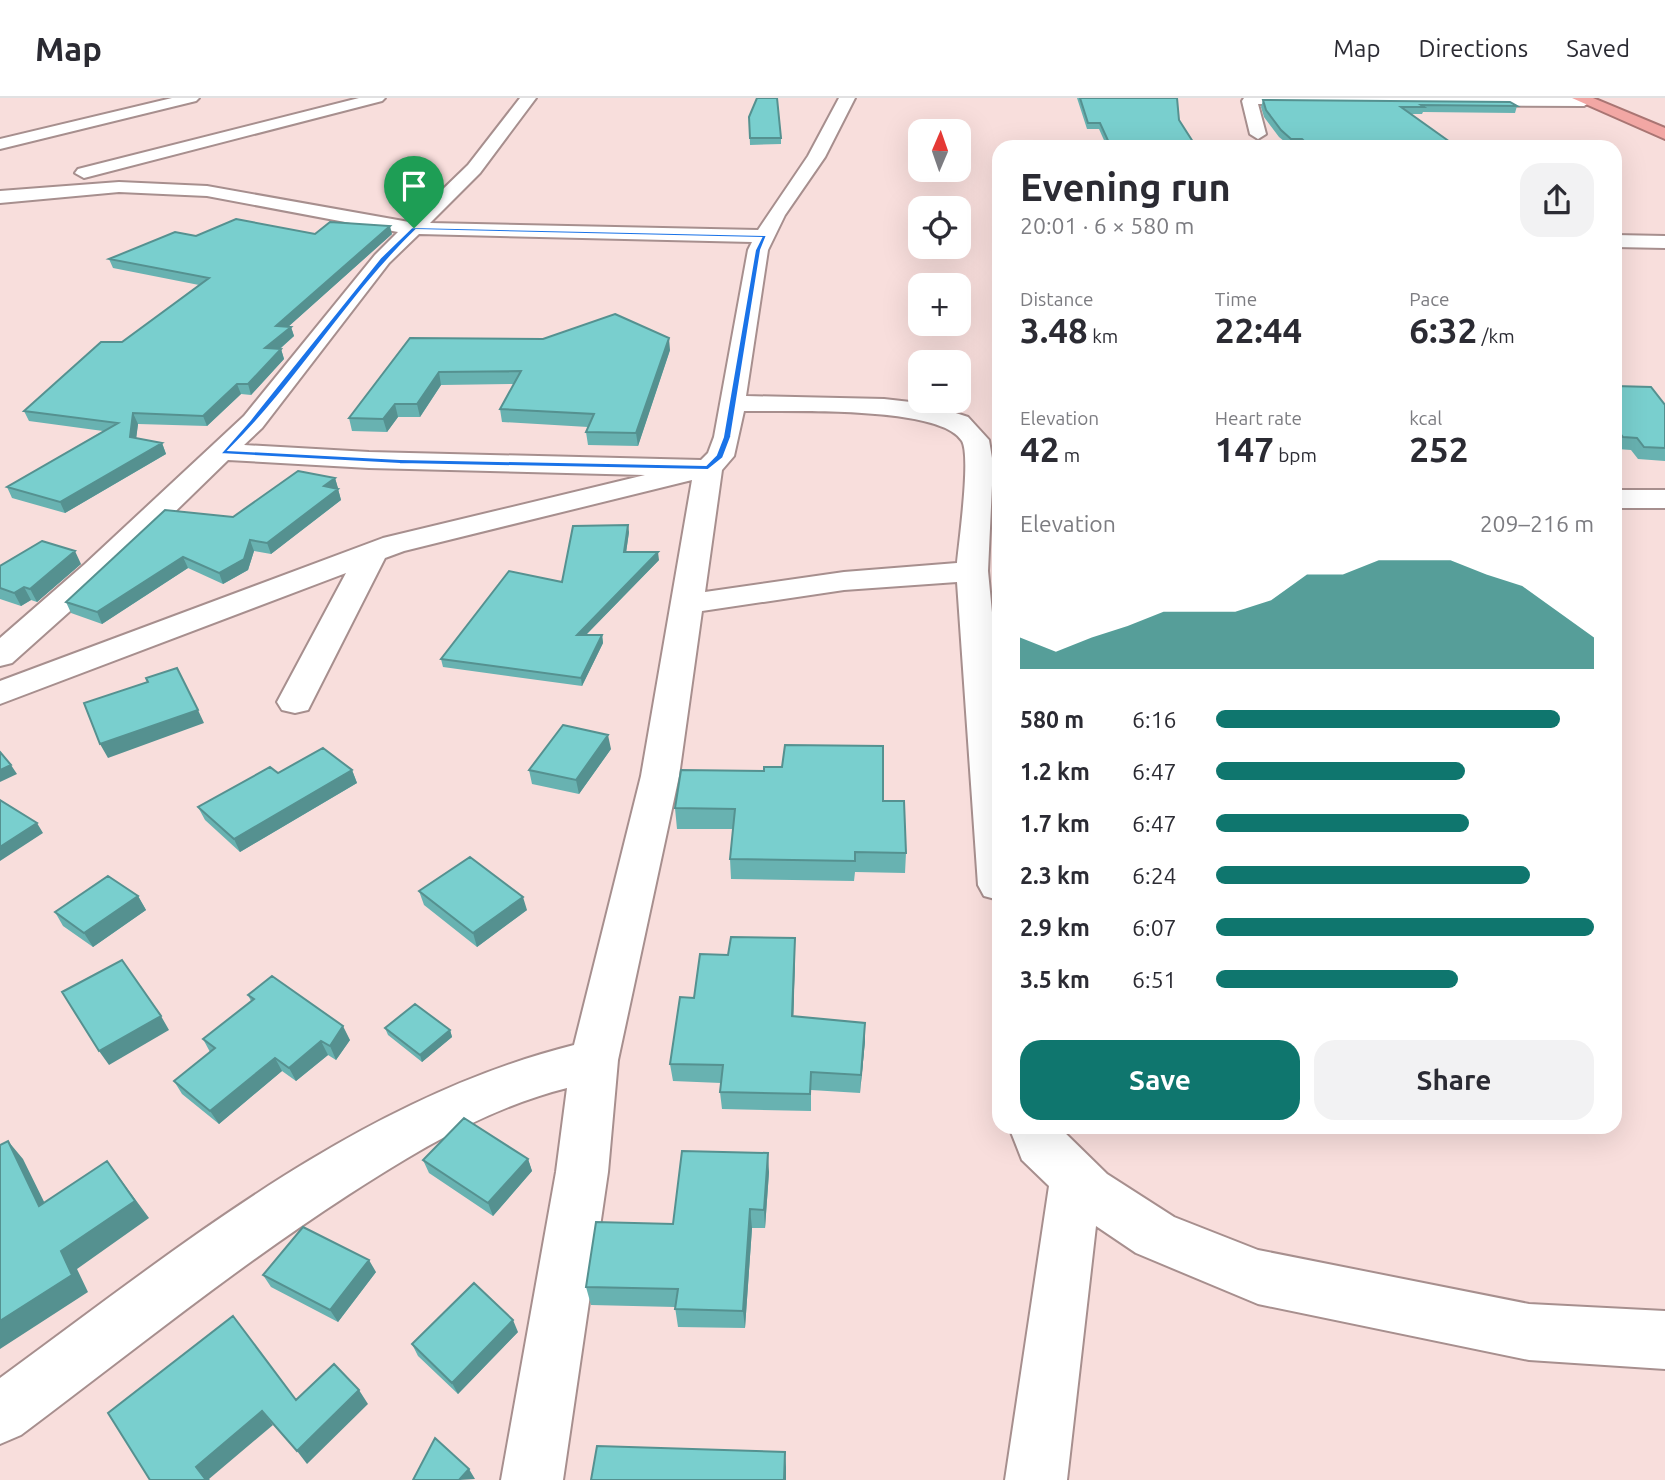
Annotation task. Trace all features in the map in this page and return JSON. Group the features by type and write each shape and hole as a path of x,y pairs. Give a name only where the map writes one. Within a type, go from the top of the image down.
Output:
{"highway":[{"path":"1582,99 1665,134"}],"street":[{"path":"0,144 191,98"},
{"path":"0,194 377,98"},
{"path":"0,656 96,571 253,422 382,259 474,169 528,98"},
{"path":"5,682 372,553 708,468 720,456 732,403 758,250 775,215 816,157 847,98"},
{"path":"1258,134 1250,101 1254,99 1582,99"},
{"path":"0,194 119,187 196,190 360,221 414,228 765,236"},
{"path":"1622,241 1665,242"},
{"path":"732,403 884,407 928,412 959,423 976,440 979,464 972,571 992,804"},
{"path":"222,452 400,461 708,468"},
{"path":"532,1480 582,1172 594,1060 660,776 708,468"},
{"path":"1622,499 1665,499"},
{"path":"295,702 372,553"},
{"path":"686,604 844,582 972,571"},
{"path":"0,1414 276,1214 390,1142 489,1091 594,1060"},
{"path":"1036,1134 1040,1144 1089,1191 1155,1236 1258,1277 1529,1332 1665,1340"},
{"path":"1036,1480 1076,1178"}],"building":[{"path":"757,98 777,98 781,138 750,138 749,117"},
{"path":"1080,98 1177,98 1179,120 1192,140 1108,140 1100,123 1088,123"},
{"path":"1263,100 1510,102 1517,106 1401,107 1447,140 1291,139 1266,110"},
{"path":"236,219 315,234 330,222 390,226 276,326 291,327 265,348 281,349 248,384 237,384 203,416 133,413 130,437 162,443 60,502 7,487 118,423 24,411 101,342 122,342 209,278 109,259 175,232 196,236"},
{"path":"615,314 669,338 636,433 586,432 594,414 500,409 521,371 439,372 417,404 395,404 383,419 349,418 410,338 543,339"},
{"path":"1622,386 1651,387 1665,405 1665,448 1644,447 1637,438 1623,437"},
{"path":"298,471 335,478 324,486 338,489 267,543 250,540 244,559 219,573 183,557 97,612 66,602 165,510 233,517"},
{"path":"628,525 624,552 658,552 577,635 602,635 581,678 441,659 509,571 562,582 573,526"},
{"path":"42,541 75,551 30,589 24,587 14,593 0,588 0,566"},
{"path":"177,668 198,710 100,744 84,703 148,682 146,678"},
{"path":"563,725 608,735 576,780 529,770"},
{"path":"785,745 883,746 883,801 904,801 906,853 855,852 855,861 730,859 735,809 675,808 681,770 764,771 764,767 782,767"},
{"path":"323,748 352,770 234,839 198,807 270,767 278,773"},
{"path":"0,752 11,765 0,770"},
{"path":"0,800 37,823 0,847"},
{"path":"470,857 523,897 473,933 419,891"},
{"path":"108,876 138,896 84,933 55,912"},
{"path":"731,937 795,938 792,1016 865,1023 861,1075 811,1072 810,1094 720,1092 723,1065 670,1064 680,997 694,998 700,954 728,955"},
{"path":"122,960 161,1016 99,1051 62,992"},
{"path":"272,976 343,1026 330,1046 321,1041 289,1068 275,1058 210,1111 174,1081 215,1048 203,1039 254,999 248,995"},
{"path":"415,1004 450,1030 420,1055 385,1028"},
{"path":"464,1118 528,1159 488,1203 423,1160"},
{"path":"8,1141 39,1206 107,1161 135,1201 61,1251 72,1275 0,1321 0,1145"},
{"path":"682,1151 768,1153 764,1210 750,1209 743,1311 675,1309 678,1289 586,1287 596,1222 673,1224"},
{"path":"303,1227 369,1260 330,1310 263,1275"},
{"path":"474,1283 513,1320 452,1383 412,1344"},
{"path":"233,1316 296,1400 334,1364 359,1390 297,1451 262,1411 196,1467 206,1480 150,1480 108,1413"},
{"path":"435,1438 469,1469 459,1480 413,1480"},
{"path":"597,1446 785,1452 784,1480 591,1480"}],"route":[{"path":"414,228 765,236 758,250 727,437 720,456 708,468 334,459 222,452 253,422 382,259 414,228"}]}
